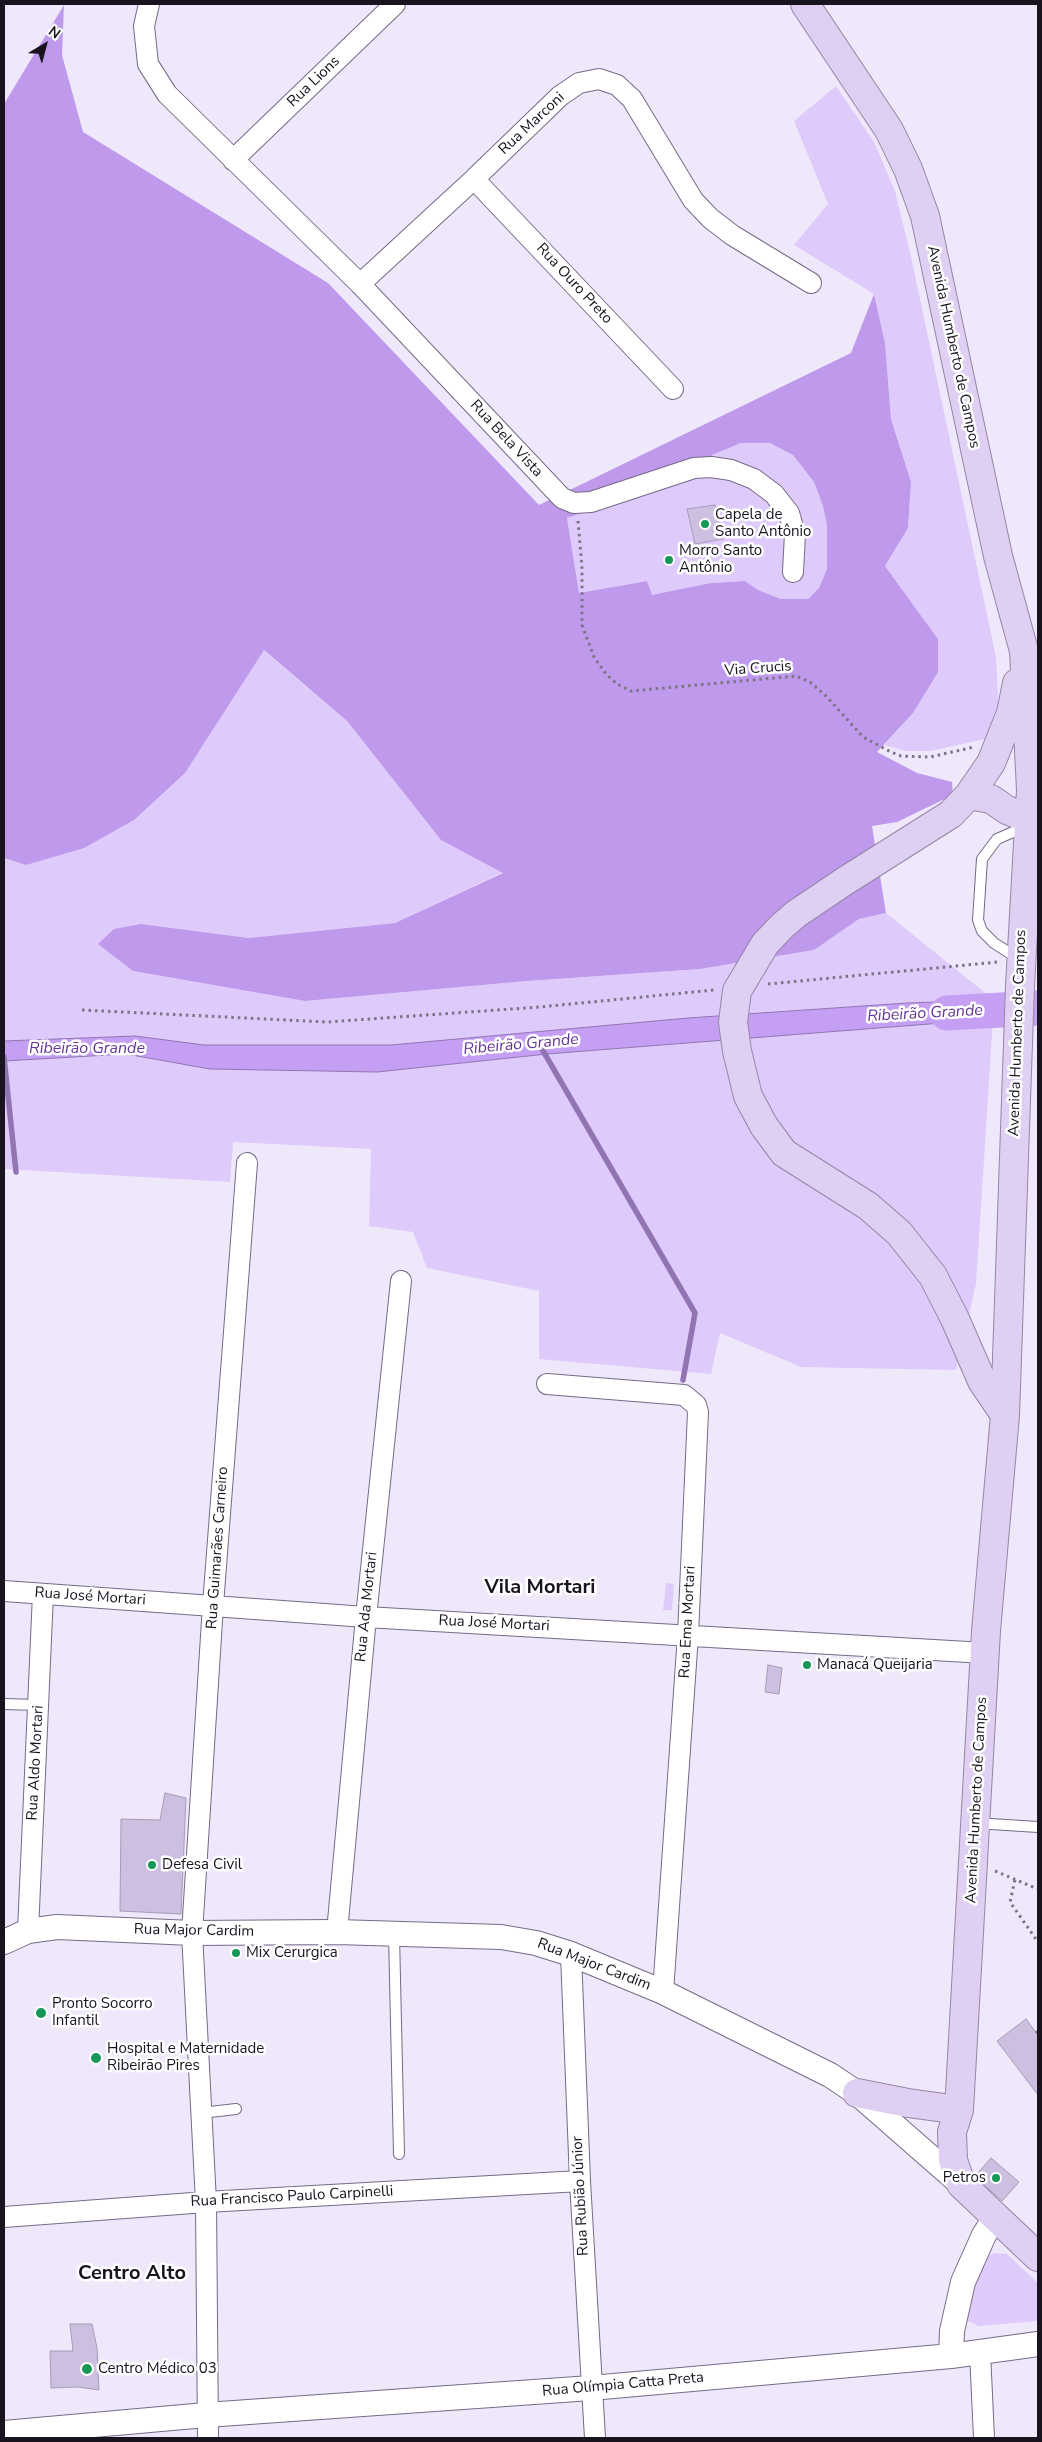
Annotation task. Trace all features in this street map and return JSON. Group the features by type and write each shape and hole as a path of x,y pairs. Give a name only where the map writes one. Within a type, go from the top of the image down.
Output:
{"highway":[{"name":"Avenida Humberto de Campos","path":"792,4 843,58"},
{"name":"Avenida Humberto de Campos","path":"805,4 843,58 889,130 908,169 924,216 998,556 1024,652 1031,790 1020,973 1005,1415 985,1653 959,2110 952,2132 953,2160 961,2184"},
{"name":"Avenida Humberto de Campos","path":"1005,1415 982,1381 955,1319 933,1276 899,1232 868,1206 784,1153 764,1126 748,1096 737,1051 727,990 765,944 796,914 944,819 969,795 991,763 1012,713 1024,652"},
{"path":"969,795 991,799 1029,822"},
{"path":"856,2093 959,2110"},
{"name":"Rua Major Cardim","path":"961,2184 1038,2257"}],"street":[{"name":"Rua Bela Vista","path":"149,4 144,26 148,64 167,94 360,284 562,498 574,503 591,502 694,468 711,467 731,470 754,479 774,494 789,513 796,534 792,572"},
{"name":"Rua Lions","path":"232,160 395,4"},
{"name":"Rua Marconi","path":"360,284 474,179 560,96 579,83 599,79 617,85 632,99 693,200 710,218 732,235 811,283"},
{"name":"Rua Ouro Preto","path":"474,179 673,390"},
{"name":"Rua Guimarães Carneiro","path":"207,2427 206,2202 192,1933 213,1605 247,1163"},
{"name":"Rua Ada Mortari","path":"337,1932 366,1617 401,1281"},
{"name":"Rua Ema Mortari","path":"547,1384 684,1395 696,1405 698,1412 688,1635 663,1992"},
{"name":"Rua José Mortari","path":"4,1592 366,1617 985,1653"},
{"name":"Rua Aldo Mortari","path":"28,1931 43,1594"},
{"name":"Rua Major Cardim","path":"4,1942 28,1931 57,1927 192,1933 337,1932 510,1938 536,1942 663,1992 800,2059 856,2093 961,2184"},
{"name":"Rua Rubião Júnior","path":"570,1954 580,2181 595,2438"},
{"name":"Rua Francisco Paulo Carpinelli","path":"4,2217 206,2202 580,2181"},
{"path":"952,2356 952,2331 963,2282 984,2235 995,2218"},
{"name":"Rua Olímpia Catta Preta","path":"4,2433 65,2433 207,2427 591,2388 952,2356 1038,2344"},
{"path":"980,2352 984,2438"}],"lane":[{"path":"1020,973 982,931 978,920 982,859 998,839 1029,822"},
{"path":"4,1704 38,1705"},
{"path":"974,1823 1038,1827"},
{"path":"394,1935 399,2154"},
{"path":"201,2113 236,2109"}],"path":[{"name":"Via Crucis","path":"580,529 582,624 594,657 606,674 617,684 631,691 796,676 810,682 827,697 864,736 891,752 902,756 930,757 976,746 980,749"},
{"path":"766,985 1020,973"},
{"path":"82,1010 327,1022 540,1007 727,990"},
{"path":"974,1863 1038,1889"},
{"path":"1015,1880 1010,1902 1038,1942"}],"shaded area":[{"path":"64,5 62,55 83,132 328,283 539,505 851,353 874,294 885,343 891,419 911,482 908,528 885,566 938,639 938,672 913,713 877,752 917,773 952,782 953,795 897,822 872,826 886,913 859,919 814,950 700,969 527,981 305,1001 133,971 98,944 114,929 141,924 249,938 395,923 503,873 441,840 347,721 264,650 185,773 134,820 84,848 26,865 4,858 4,104","holes":["741,443 770,443 793,455 814,482 823,506 827,525 827,569 819,588 808,599 781,599 758,590 745,581 711,583 652,595 647,581 579,593 567,518 693,476 712,455"]},
{"path":"836,86 874,142 895,191 911,257 996,657 1000,736 930,751 906,751 884,745 913,713 938,639 885,566 908,528 911,483 891,419 885,343 874,294 794,245 828,204 794,121"},
{"path":"741,443 770,443 793,455 814,482 823,506 827,525 827,569 819,588 808,599 781,599 758,590 745,581 711,583 652,596 647,581 579,593 567,518 693,476 712,455"},
{"path":"263,650 347,721 441,840 503,872 395,923 249,938 141,924 133,971 305,1001 527,981 700,969 814,950 859,919 886,913 994,1000 907,1003 688,1018 391,1045 204,1045 135,1036 4,1041 4,858 26,865 185,773"},
{"path":"993,1019 976,1284 956,1370 801,1367 720,1333 711,1374 539,1359 539,1291 427,1268 413,1232 369,1226 371,1149 233,1142 230,1182 4,1169 4,1061 126,1054 210,1069 377,1072 547,1054"},
{"path":"666,1583 674,1584 672,1610 663,1610"},
{"path":"994,2253 1007,2254 1038,2283 1038,2321 979,2326 968,2321 963,2308 981,2260"}],"water":[{"path":"994,1000 993,1019 547,1054 377,1072 210,1069 126,1054 4,1061 4,1041 135,1036 204,1045 391,1045 688,1018 907,1003"}],"building":[{"name":"Capela de Santo Antônio","path":"715,505 723,539 695,544 687,509"},
{"path":"768,1665 782,1668 779,1694 765,1692"},
{"name":"Defesa Civil","path":"165,1793 186,1798 181,1914 120,1911 121,1819 160,1820"},
{"path":"1026,2019 1038,2035 1038,2095 997,2041"},
{"name":"Petros","path":"991,2158 1019,2182 1002,2201 979,2180 977,2174"},
{"name":"Centro Médico 03","path":"70,2324 92,2324 97,2348 99,2390 78,2387 51,2388 50,2351 73,2351"}],"waterway":[{"name":"Ribeirão Grande","path":"947,1013 1038,1008"},
{"path":"542,1049 695,1313 683,1380"},
{"path":"4,1057 16,1172"}],"place":[{"name":"Capela de Santo Antônio","path":"705,524"},
{"name":"Morro Santo Antônio","path":"669,560"},
{"name":"Manacá Queijaria","path":"807,1665"},
{"name":"Defesa Civil","path":"152,1865"},
{"name":"Mix Cerurgica","path":"236,1953"},
{"name":"Pronto Socorro Infantil","path":"41,2013"},
{"name":"Hospital e Maternidade Ribeirão Pires","path":"96,2058"},
{"name":"Petros","path":"996,2178"},
{"name":"Centro Médico 03","path":"87,2369"}],"district":[{"name":"Vila Mortari","path":"540,1588"},
{"name":"Centro Alto","path":"132,2274"}]}
